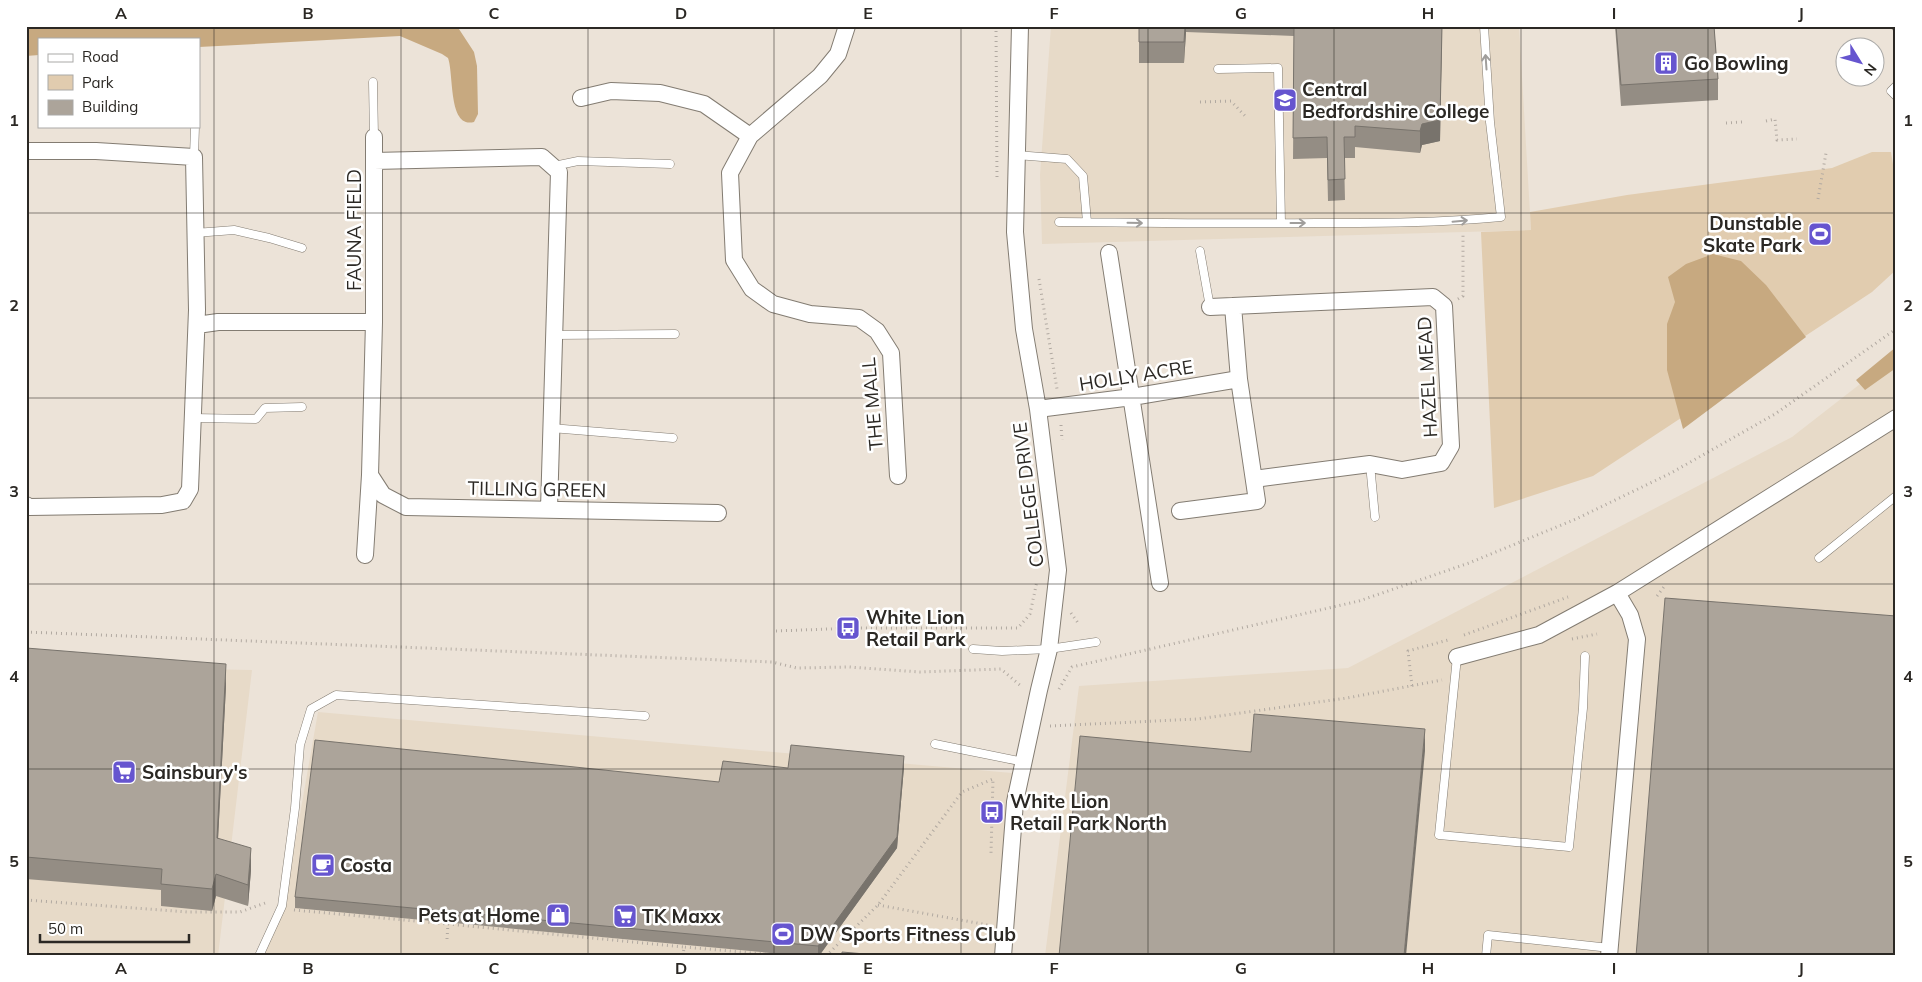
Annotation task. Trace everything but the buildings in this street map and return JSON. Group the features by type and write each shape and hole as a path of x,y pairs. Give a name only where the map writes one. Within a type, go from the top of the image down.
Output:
{"street":[{"name":"THE MALL","path":"847,26 838,54 820,76 750,136 730,173 734,260 752,289 772,304 810,314 859,318 876,331 891,353 898,476"},
{"name":"COLLEGE DRIVE","path":"1003,956 1015,802 1049,649 1058,570 1038,409 1024,329 1015,232 1020,26"},
{"path":"581,98 611,91 660,93 704,104 750,136"},
{"name":"FAUNA FIELD","path":"374,137 374,322"},
{"path":"26,151 96,151 194,156 197,325 190,488 183,501 162,505 29,507 26,505"},
{"path":"374,161 542,157 559,172 549,509"},
{"path":"1109,253 1160,583"},
{"name":"HAZEL MEAD","path":"1210,307 1433,297 1444,306 1451,446 1441,462 1402,470 1370,464 1254,479"},
{"path":"1180,511 1256,501 1239,379 1233,306"},
{"path":"197,325 218,322 374,322 370,475 365,555"},
{"name":"HOLLY ACRE","path":"1038,409 1132,397 1239,379"},
{"path":"1457,657 1538,636 1618,593 1896,418"},
{"name":"TILLING GREEN","path":"370,475 383,495 406,507 718,513"},
{"path":"1610,952 1637,639 1630,615 1618,593"}],"lane":[{"path":"1059,222 1281,223 1462,221 1501,217 1490,122 1484,26"},
{"path":"1218,69 1278,68 1281,223"},
{"path":"373,82 374,137"},
{"path":"1896,86 1891,91 1896,96"},
{"path":"194,156 195,128"},
{"path":"1016,155 1067,159 1083,176 1087,222"},
{"path":"552,166 578,161 670,164"},
{"path":"195,233 234,230 302,248"},
{"path":"1200,251 1210,307"},
{"path":"554,335 675,334"},
{"path":"192,418 256,419 265,408 302,407"},
{"path":"551,428 673,438"},
{"path":"1370,464 1375,517"},
{"path":"1819,558 1896,496"},
{"path":"973,649 1002,651 1049,649 1096,642"},
{"path":"1457,657 1439,835 1569,847 1583,708 1585,656"},
{"path":"259,956 282,906 295,808 300,745 311,709 336,695 645,716"},
{"path":"935,744 1024,762"},
{"path":"1486,956 1488,935 1610,952"}],"path":[{"path":"996,26 997,84"},
{"path":"1200,102 1231,102 1246,117"},
{"path":"1766,121 1775,119 1777,140 1797,139"},
{"path":"1726,123 1742,122"},
{"path":"1818,199 1826,153"},
{"path":"1444,306 1463,296 1462,221"},
{"path":"1039,277 1057,391"},
{"path":"1056,694 1072,667 1359,602 1469,562 1576,519 1671,473 1776,414 1896,329"},
{"path":"1458,637 1557,602 1574,594"},
{"path":"776,631 1005,627"},
{"path":"26,632 772,662 797,668 849,667 920,672 1000,669 1020,687"},
{"path":"1412,686 1408,651 1448,640"},
{"path":"1052,719 1050,727 1198,719 1348,698 1417,686"},
{"path":"826,956 878,904 962,792 993,779"},
{"path":"26,900 188,912 240,912 268,902"},
{"path":"878,904 990,925"},
{"path":"294,910 789,956"},
{"path":"447,939 448,924"},
{"path":"684,947 684,956"},
{"path":"830,956 831,951"}],"shaded area":[{"path":"26,26 457,26 474,52 477,66 478,114 474,122 466,122 460,117 456,109 448,58 400,36 200,47 200,38 38,38 38,55 26,56"},
{"name":"Central Bedfordshire College","path":"1051,26 1519,26 1531,230 1042,244 1040,175"},
{"path":"1713,254 1741,261 1766,285 1806,337 1683,429 1667,370 1667,324 1675,302 1668,277 1686,264"},
{"path":"1896,347 1896,368 1865,390 1856,380"},
{"path":"1896,356 1896,956 1045,956 1079,686 1348,668 1792,437"},
{"name":"Sainsbury's","path":"26,666 252,670 218,956 26,956"},
{"path":"318,712 1012,773 997,956 262,956 283,911"}],"green space":[{"path":"1872,152 1891,152 1896,183 1896,270 1872,292 1593,476 1494,508 1481,232 1531,230 1530,212 1627,195 1832,168"}],"place":[{"name":"Go Bowling","path":"1666,63"},
{"name":"Central Bedfordshire College","path":"1285,100"},
{"name":"Dunstable Skate Park","path":"1820,234"},
{"name":"White Lion Retail Park","path":"848,628"},
{"name":"Sainsbury's","path":"124,772"},
{"name":"White Lion Retail Park North","path":"992,812"},
{"name":"Costa","path":"323,865"},
{"name":"Pets at Home","path":"558,915"},
{"name":"TK Maxx","path":"625,916"},
{"name":"DW Sports Fitness Club","path":"783,934"}]}
